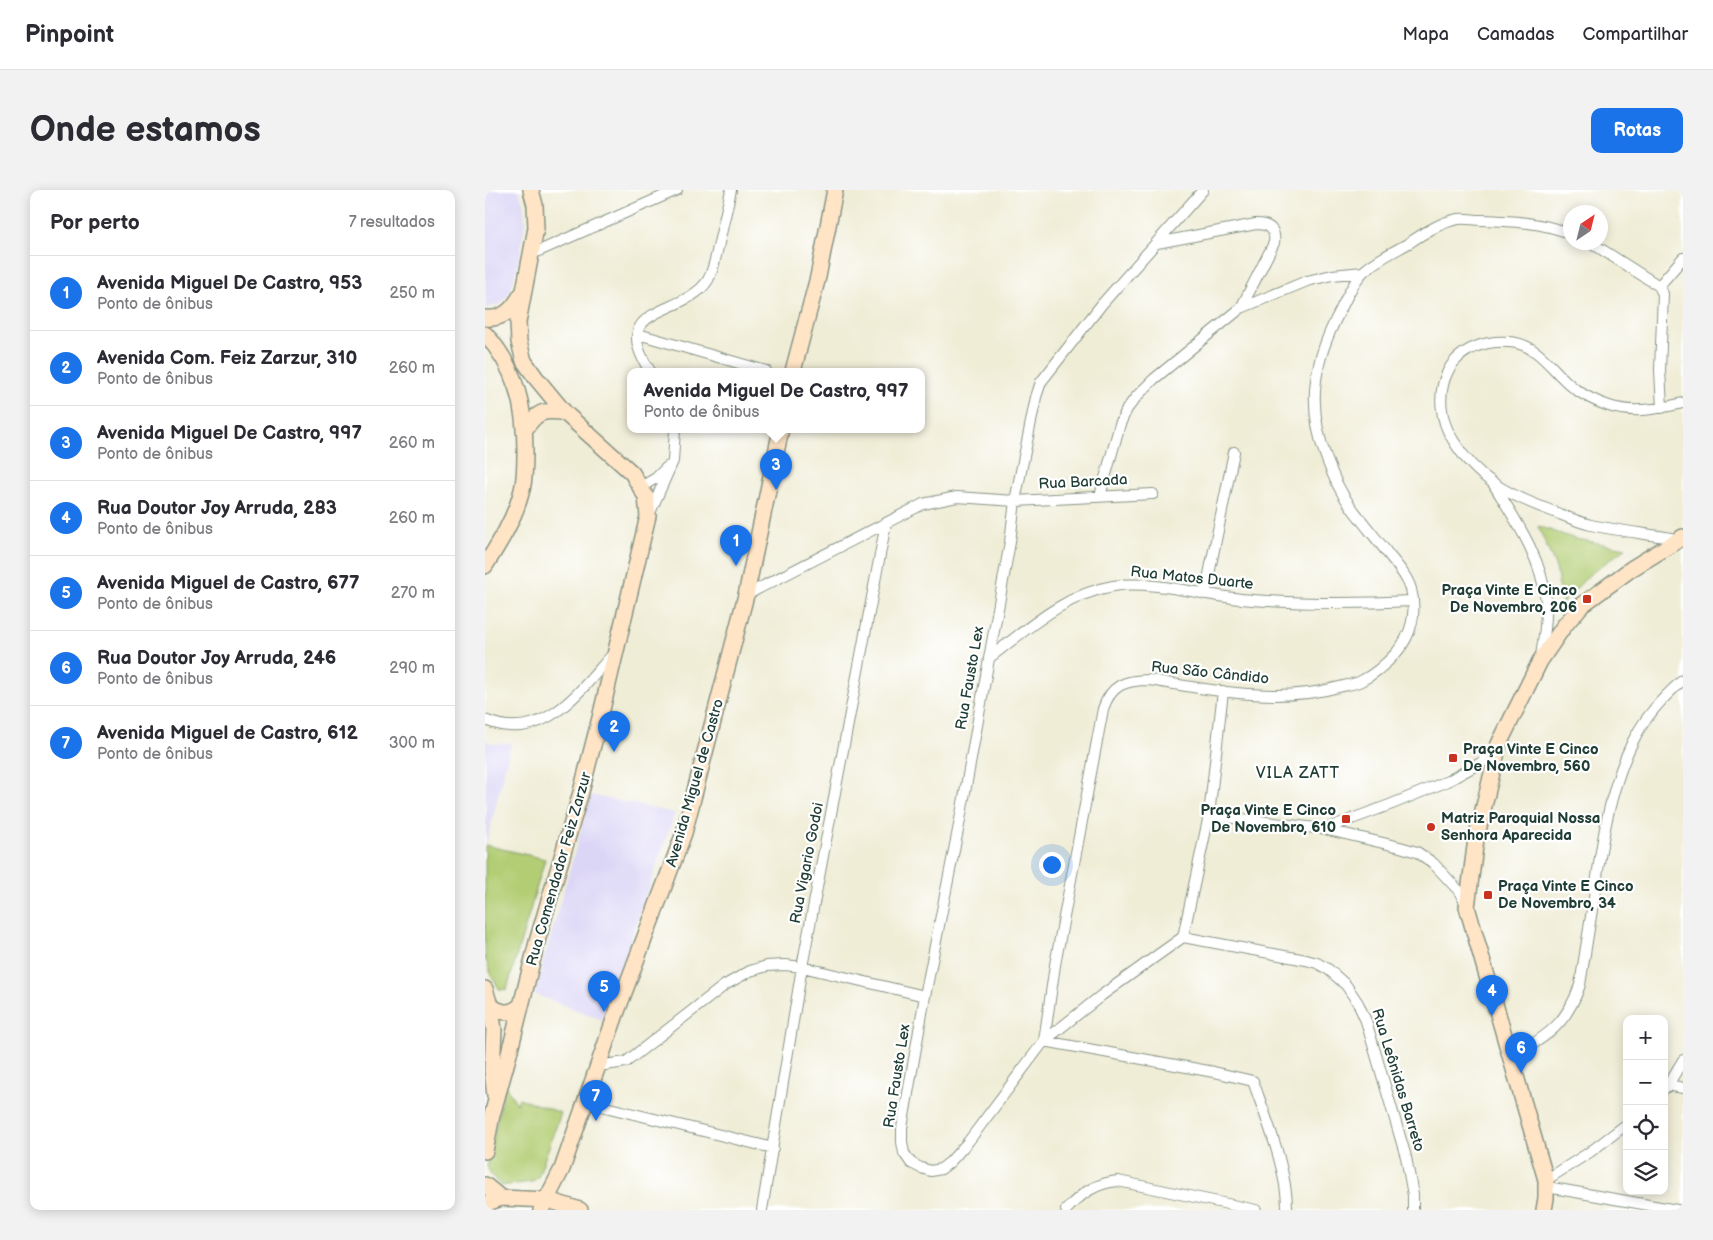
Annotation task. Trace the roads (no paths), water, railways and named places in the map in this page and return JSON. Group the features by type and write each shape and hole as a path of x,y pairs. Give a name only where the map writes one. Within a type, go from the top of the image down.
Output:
{"street":[{"name":"Rua Comendador Feiz Zarzur","path":"485,1151 491,1107 583,785 648,516 646,497 632,473 565,413 524,361 519,342 518,322 536,228 535,205 531,190"},
{"path":"532,254 677,190"},
{"path":"648,368 638,347 638,334 641,325 647,317 685,299 699,289 707,280 713,268 731,190"},
{"path":"794,368 818,277 835,190"},
{"name":"Rua Fausto Lex","path":"1183,937 1102,995 1044,1041 960,1152 941,1169 931,1171 911,1163 904,1153 902,1128 925,996 960,820 1010,542 1015,501 1036,397 1041,382 1102,304 1203,190"},
{"name":"Rua São Cândido","path":"1044,1041 1055,965 1099,731 1107,698 1118,686 1138,680 1223,691 1287,695 1326,691 1359,682 1377,672 1402,646 1409,633 1414,611 1407,580 1349,504 1335,482 1317,433 1313,392 1319,363 1333,325 1363,272 1426,232 1459,219 1536,223 1563,231"},
{"path":"1157,243 1256,224 1270,226 1275,236 1274,243 1241,308"},
{"path":"1603,250 1659,286 1663,294 1660,370 1662,408"},
{"path":"1659,286 1683,258"},
{"path":"1100,496 1120,424 1127,409 1154,379 1241,308 1307,281 1333,275 1363,272"},
{"path":"485,318 499,317 507,313 514,306 524,289"},
{"path":"485,334 503,358 522,407 525,461 523,488 515,514 485,566"},
{"path":"638,334 755,368"},
{"path":"1680,538 1590,525 1530,503 1493,484 1471,464 1449,434 1443,414 1442,392 1453,362 1461,354 1485,343 1497,341 1513,342 1535,350 1574,388 1592,399 1609,406 1645,411 1683,403"},
{"path":"524,431 531,421 543,412 565,413"},
{"path":"648,516 673,461 675,433"},
{"name":"Avenida Miguel de Castro","path":"544,1205 562,1169 684,833 745,595 780,433"},
{"path":"1205,594 1235,452"},
{"path":"641,486 656,478 673,461"},
{"path":"1493,484 1526,540 1543,580 1546,616 1540,661"},
{"name":"Rua Barcada","path":"745,595 886,522 923,504 939,500 964,497 1015,501 1153,494"},
{"name":"Rua Vigario Godoi","path":"762,1210 802,967 886,522"},
{"path":"1467,907 1476,839 1499,744 1540,661 1564,626 1582,605 1631,569 1680,538"},
{"name":"Rua Matos Duarte","path":"989,658 1049,613 1085,594 1112,586 1137,585 1279,602 1353,604 1412,600"},
{"path":"485,720 497,725 514,727 536,724 549,718 569,702 616,651"},
{"path":"1511,1058 1547,1035 1563,1020 1574,1002 1580,985 1609,810 1621,769 1634,740 1650,714 1663,698 1683,680"},
{"path":"1183,937 1209,815 1223,691"},
{"path":"1324,829 1448,781 1482,762 1499,744"},
{"path":"1209,815 1324,829 1393,845 1417,852 1433,863 1449,878 1459,891 1467,907 1511,1058 1546,1184 1544,1210"},
{"name":"Rua Leônidas Barreto","path":"1183,937 1306,960 1328,969 1346,985 1366,1021 1407,1157 1413,1195 1413,1210"},
{"path":"598,1066 626,1062 725,985 750,971 767,966 785,965 802,967 925,996"},
{"path":"487,996 496,1009 505,1012 514,1011 521,1005"},
{"path":"487,996 494,1030 488,1071 491,1107"},
{"path":"1044,1041 1214,1072 1253,1081 1274,1145 1287,1194 1287,1210"},
{"path":"1668,1084 1683,1060"},
{"path":"1668,1087 1683,1088"},
{"path":"585,1102 773,1148"},
{"path":"1546,1184 1623,1127"},
{"path":"1066,1210 1088,1189 1099,1184 1118,1181 1256,1210"},
{"path":"1546,1184 1677,1210"},
{"path":"485,1185 501,1198"},
{"path":"485,1204 501,1198 580,1210"}],"place":[{"name":"Avenida Miguel De Castro, 997","path":"776,490"},
{"name":"Avenida Miguel De Castro, 953","path":"736,566"},
{"name":"Praça Vinte E Cinco De Novembro, 206","path":"1587,599"},
{"name":"Avenida Com. Feiz Zarzur, 310","path":"614,752"},
{"name":"Praça Vinte E Cinco De Novembro, 560","path":"1453,758"},
{"name":"Praça Vinte E Cinco De Novembro, 610","path":"1346,819"},
{"name":"Matriz Paroquial Nossa Senhora Aparecida","path":"1431,827"},
{"name":"Praça Vinte E Cinco De Novembro, 34","path":"1488,895"},
{"name":"Avenida Miguel de Castro, 677","path":"604,1012"},
{"name":"Rua Doutor Joy Arruda, 283","path":"1492,1016"},
{"name":"Rua Doutor Joy Arruda, 246","path":"1521,1073"},
{"name":"Avenida Miguel de Castro, 612","path":"596,1121"}],"district":[{"name":"VILA ZATT","path":"1298,773"}]}
